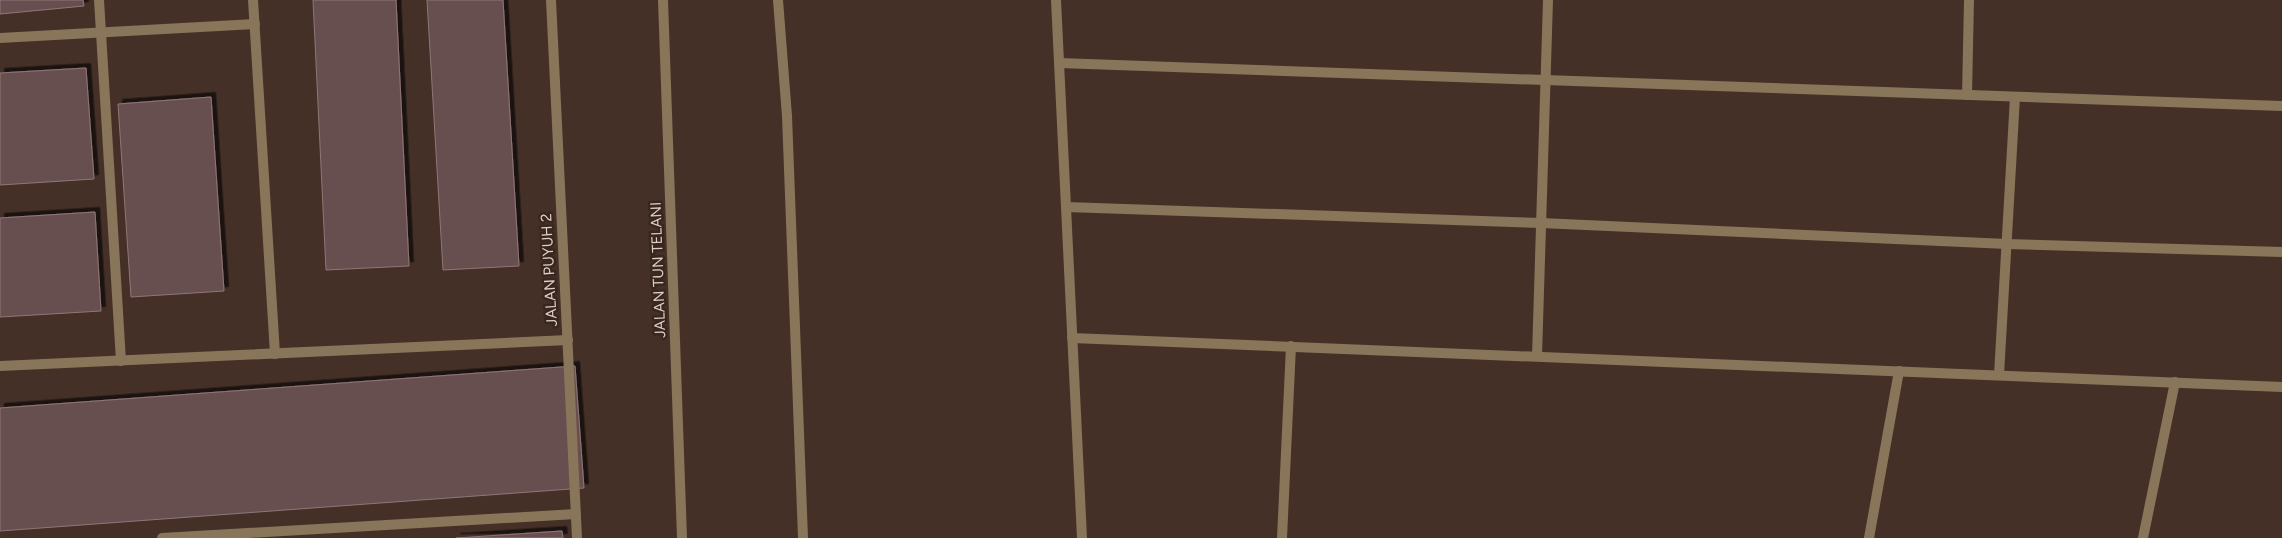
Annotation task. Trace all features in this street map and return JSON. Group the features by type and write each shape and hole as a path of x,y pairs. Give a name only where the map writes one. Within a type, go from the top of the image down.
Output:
{"street":[{"path":"99,0 121,361"},
{"path":"253,0 276,354"},
{"name":"JALAN PUYUH 2","path":"551,0 578,538"},
{"name":"JALAN TUN TELANI","path":"664,0 682,538"},
{"path":"778,0 787,116 803,538"},
{"path":"1056,0 1082,538"},
{"path":"1537,356 1548,0"},
{"path":"1968,95 1969,0"},
{"path":"0,38 254,24"},
{"path":"1059,63 2282,106"},
{"path":"1999,375 2015,97"},
{"path":"1066,207 1541,223 2007,244 2282,252"},
{"path":"1072,338 2282,387"},
{"path":"0,366 568,340"},
{"path":"1282,538 1291,346"},
{"path":"1870,538 1899,371"},
{"path":"2143,538 2175,382"},
{"path":"162,538 576,514"}],"building":[{"path":"0,0 83,0 84,6 0,14"},
{"path":"313,0 396,0 409,266 326,270"},
{"path":"427,0 503,0 519,266 443,270"},
{"path":"86,68 94,179 0,185 0,73"},
{"path":"211,97 224,291 131,297 118,104"},
{"path":"95,212 101,311 0,317 0,218"},
{"path":"575,366 584,488 0,531 0,408"},
{"path":"562,531 563,538 456,538"}]}
